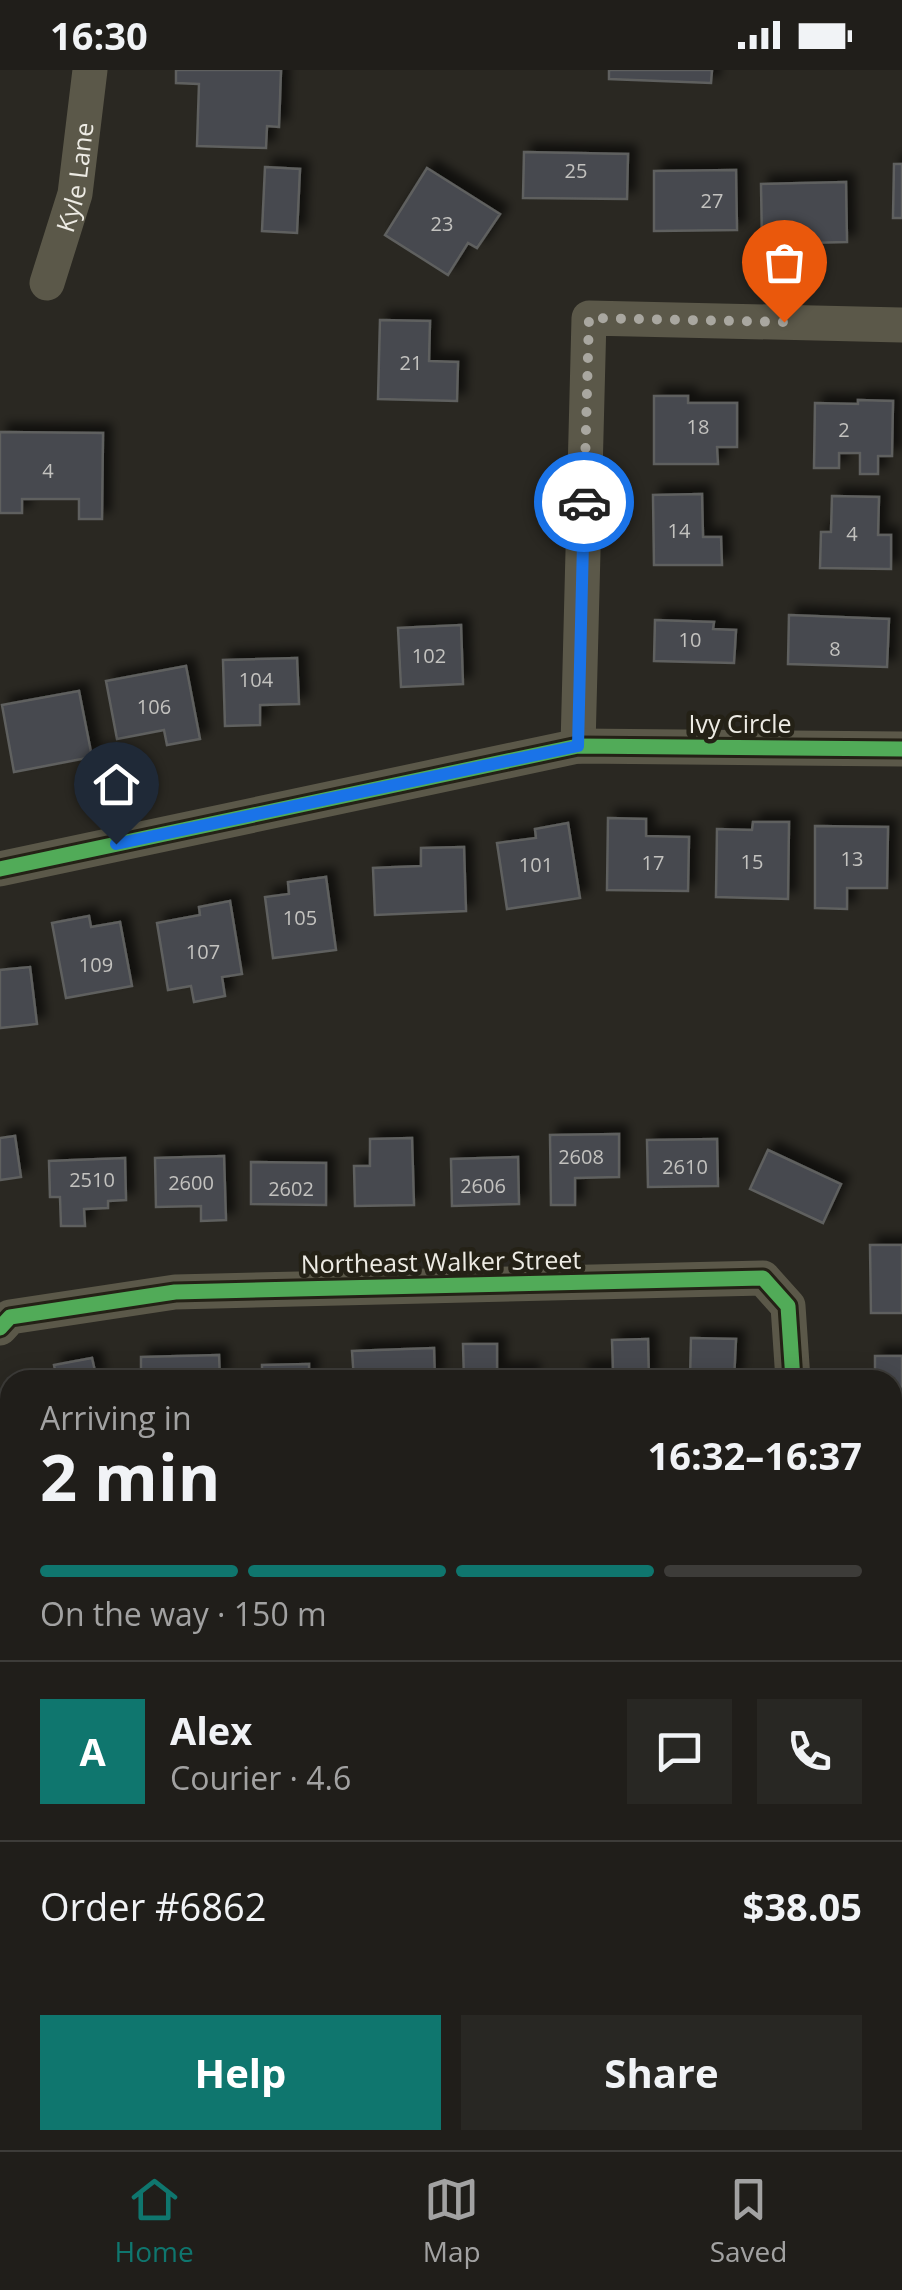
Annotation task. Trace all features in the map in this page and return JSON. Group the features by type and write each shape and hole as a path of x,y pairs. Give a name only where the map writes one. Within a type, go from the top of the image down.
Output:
{"street":[{"name":"Kyle Lane","path":"47,283 75,194 90,70"},
{"path":"578,746 589,318 902,325"},
{"name":"Ivy Circle","path":"0,869 578,746 902,749"},
{"name":"Northeast Walker Street","path":"5,1322 175,1292 763,1278 788,1306 791,1370"}],"building":[{"path":"176,70 281,70 279,127 267,126 266,148 197,146 199,84 176,83"},
{"path":"609,70 712,70 711,83 609,79"},
{"path":"524,152 628,154 627,199 523,198"},
{"path":"894,164 902,164 902,218 893,218"},
{"path":"265,167 300,169 297,233 262,231"},
{"path":"427,168 500,214 477,248 468,243 448,275 385,235"},
{"path":"736,170 737,230 654,231 654,171"},
{"path":"846,182 847,242 762,244 761,184"},
{"path":"380,320 430,321 429,361 458,362 457,401 378,399"},
{"path":"654,396 688,396 688,403 737,403 737,447 717,447 718,464 654,464"},
{"path":"858,400 893,401 892,456 878,456 878,474 860,474 860,453 839,453 839,468 814,468 815,403 858,404"},
{"path":"0,432 103,433 102,519 79,519 79,499 22,499 22,513 0,513"},
{"path":"702,494 703,537 721,537 722,565 654,565 653,495"},
{"path":"832,496 879,497 878,535 891,535 891,569 820,568 821,532 831,532"},
{"path":"789,615 889,619 887,667 788,664"},
{"path":"655,620 714,622 713,629 736,630 734,663 654,661"},
{"path":"461,625 463,684 401,687 398,628"},
{"path":"297,658 299,704 260,705 260,725 225,726 223,660"},
{"path":"186,666 200,739 167,745 164,730 117,739 106,681"},
{"path":"79,691 92,757 14,772 2,705"},
{"path":"608,818 646,819 646,836 689,837 688,891 607,890"},
{"path":"753,822 789,822 788,899 716,897 717,829 752,830"},
{"path":"568,823 580,898 507,909 497,843 536,838 535,829"},
{"path":"815,826 888,827 887,888 847,888 847,909 815,908"},
{"path":"464,847 466,911 375,915 373,868 421,866 421,848"},
{"path":"326,877 336,950 273,958 265,897 289,894 288,882"},
{"path":"230,901 242,974 222,977 225,996 194,1002 191,986 168,990 157,923 200,915 199,907"},
{"path":"89,916 91,927 120,922 132,986 66,998 52,923"},
{"path":"30,967 37,1024 0,1028 0,970"},
{"path":"619,1134 619,1177 575,1178 575,1205 551,1205 550,1135"},
{"path":"15,1136 21,1177 0,1180 0,1138"},
{"path":"412,1138 414,1205 355,1206 354,1166 370,1166 370,1139"},
{"path":"717,1139 718,1186 648,1187 647,1140"},
{"path":"768,1150 841,1184 823,1223 750,1189"},
{"path":"224,1156 226,1220 201,1221 201,1206 156,1207 155,1158"},
{"path":"518,1157 519,1204 452,1206 451,1159"},
{"path":"125,1158 126,1200 108,1201 108,1208 84,1209 85,1226 61,1226 60,1197 50,1197 49,1161"},
{"path":"251,1162 326,1163 326,1205 251,1204"},
{"path":"870,1245 902,1245 902,1313 871,1313"},
{"path":"691,1338 736,1339 734,1370 690,1370"},
{"path":"648,1339 649,1370 581,1370 613,1369 612,1340"},
{"path":"463,1344 497,1344 497,1370 464,1370"},
{"path":"434,1348 435,1370 353,1370 352,1351"},
{"path":"219,1355 220,1370 141,1370 141,1357"},
{"path":"875,1356 902,1356 902,1370 875,1370"},
{"path":"92,1358 95,1370 55,1370 54,1365"},
{"path":"309,1364 309,1370 262,1370 262,1365"}],"cycle path":[{"path":"0,869 578,746 902,749"},
{"path":"0,1328 10,1317 175,1292 763,1278 788,1306 792,1370"}],"way so far":[{"path":"584,502 589,318 784,322"}],"route":[{"path":"116,844 578,746 584,502"}]}
